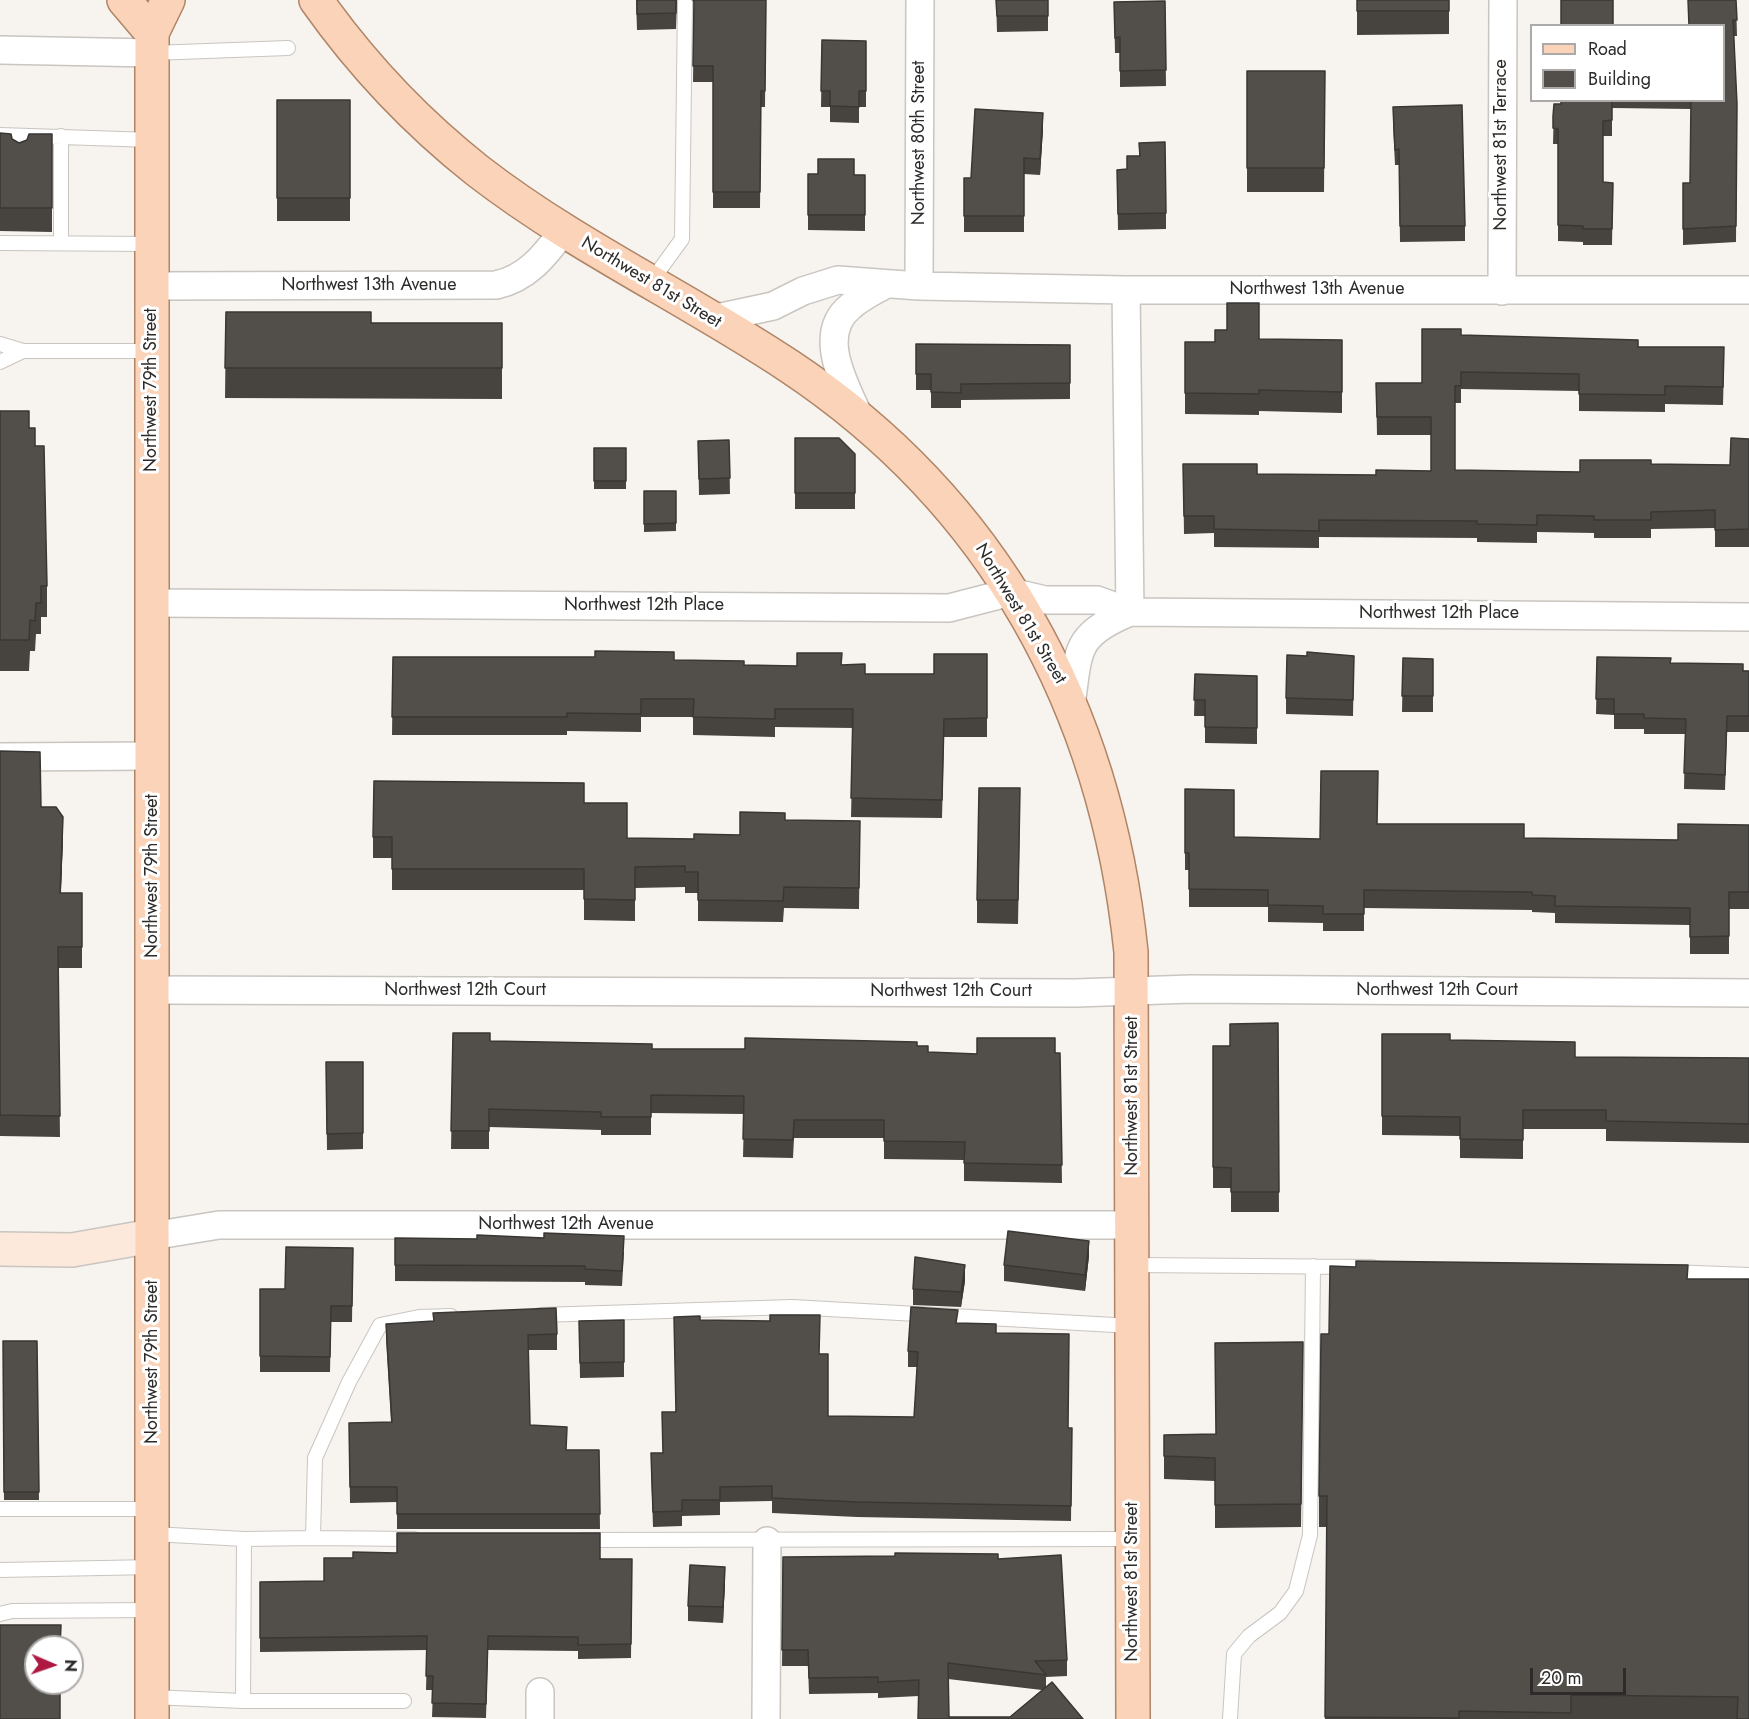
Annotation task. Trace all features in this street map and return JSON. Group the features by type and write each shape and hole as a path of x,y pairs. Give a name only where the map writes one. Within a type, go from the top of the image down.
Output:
{"main road":[{"path":"124,0 152,43"},
{"name":"Northwest 79th Street","path":"152,1708 152,43 168,0"},
{"name":"Northwest 81st Street","path":"316,0 364,62 420,122 480,172 564,230 790,367 891,446 971,532 1011,592 1053,664 1101,786 1122,872 1131,951 1134,1226 1133,1719"},
{"name":"Northwest 12th Avenue","path":"0,1249 72,1250 152,1236"}],"street":[{"name":"Northwest 80th Street","path":"919,286 920,0"},
{"name":"Northwest 81st Terrace","path":"1502,291 1503,0"},
{"path":"0,50 152,43"},
{"name":"Northwest 13th Avenue","path":"152,286 496,285 507,283 529,270 564,230"},
{"name":"Northwest 13th Avenue","path":"712,319 773,306 803,291 838,280 919,286 1126,290 1749,290"},
{"path":"861,421 836,359 833,338 838,322 849,306 886,284"},
{"path":"1126,290 1130,612"},
{"name":"Northwest 12th Place","path":"152,603 949,608 1011,592 1045,600 1097,600 1130,612 1749,616"},
{"name":"Northwest 12th Place","path":"1071,705 1078,657 1088,636 1102,623 1130,612"},
{"path":"0,757 152,756"},
{"name":"Northwest 12th Court","path":"153,990 1132,991 1191,989 1749,993"},
{"name":"Northwest 12th Avenue","path":"152,1236 219,1225 1134,1226"},
{"path":"766,1719 767,1540"},
{"path":"540,1692 540,1719"}],"lane":[{"path":"650,283 682,239 685,3"},
{"path":"152,43 288,48"},
{"path":"0,135 21,141 61,136 152,140"},
{"path":"61,136 61,243"},
{"path":"0,243 21,237 61,243 152,244"},
{"path":"1,344 23,351 152,351"},
{"path":"0,362 23,351"},
{"path":"1134,1265 1389,1267"},
{"path":"1230,1719 1234,1654 1249,1636 1280,1613 1296,1591 1310,1535 1313,1266"},
{"path":"1653,1272 1749,1275"},
{"path":"525,1315 792,1307 1134,1326"},
{"path":"314,1538 315,1458 348,1382 380,1325 419,1317 466,1316"},
{"path":"0,1509 153,1521 244,1539 433,1539"},
{"path":"243,1701 244,1539"},
{"path":"564,1539 1133,1539"},
{"path":"0,1570 153,1567"},
{"path":"0,1614 12,1611 153,1610"},
{"path":"152,1708 243,1701 404,1701"}],"building":[{"path":"637,0 676,0 676,13 637,14"},
{"path":"694,0 766,0 765,91 761,91 760,192 713,192 713,66 693,66"},
{"path":"996,0 1048,0 1048,16 997,16"},
{"path":"1357,0 1449,0 1449,11 1357,11"},
{"path":"1561,0 1613,0 1613,24 1561,24"},
{"path":"1688,0 1736,0 1737,20 1733,20 1737,104 1736,226 1683,229 1683,183 1690,183 1691,102 1725,102 1725,24 1689,24"},
{"path":"1165,1 1166,70 1120,71 1120,37 1115,38 1114,2"},
{"path":"822,40 866,41 866,91 859,91 859,107 830,106 830,91 821,91"},
{"path":"1247,71 1325,71 1324,168 1247,168"},
{"path":"277,100 350,100 350,198 277,198"},
{"path":"1561,102 1612,102 1612,120 1603,121 1603,182 1613,183 1612,229 1583,229 1583,226 1558,225 1558,129 1553,128 1553,116 1554,104 1561,104"},
{"path":"1462,105 1465,226 1400,226 1399,149 1395,150 1393,107"},
{"path":"975,109 1043,113 1040,159 1024,158 1024,216 964,216 964,178 971,178"},
{"path":"0,133 11,134 12,139 19,143 27,140 29,134 52,134 52,208 0,208"},
{"path":"1165,142 1166,213 1118,214 1117,170 1127,169 1127,156 1140,156 1139,143"},
{"path":"818,159 854,159 854,175 865,175 865,215 808,215 808,174 818,174"},
{"path":"1227,303 1259,303 1259,339 1342,340 1342,392 1259,390 1259,394 1185,393 1185,342 1215,342 1215,330 1227,330"},
{"path":"226,312 371,312 371,323 502,323 502,368 225,368"},
{"path":"1422,329 1461,329 1461,335 1638,340 1638,347 1724,347 1723,387 1665,386 1665,395 1579,394 1579,374 1461,372 1461,386 1455,386 1455,470 1580,472 1580,460 1651,460 1651,464 1730,465 1731,438 1749,439 1749,529 1715,530 1715,510 1651,512 1651,520 1594,520 1594,516 1537,515 1537,525 1477,524 1477,521 1319,520 1319,531 1214,529 1214,516 1184,516 1183,464 1257,464 1257,474 1376,475 1376,470 1431,471 1431,417 1377,417 1376,383 1422,383"},
{"path":"916,344 1070,345 1070,383 961,384 961,393 931,392 931,374 916,374"},
{"path":"0,411 29,411 29,428 35,428 35,446 44,446 47,586 41,586 41,603 36,603 35,621 30,620 29,640 0,640"},
{"path":"795,438 839,438 855,454 855,493 795,493"},
{"path":"729,440 730,478 699,479 698,441"},
{"path":"594,448 626,448 626,481 594,481"},
{"path":"644,491 676,491 676,523 644,524"},
{"path":"595,651 674,652 674,660 744,661 744,665 797,666 797,653 842,653 841,665 865,664 865,674 934,674 934,654 987,654 987,718 944,719 942,800 851,798 853,709 775,709 775,719 693,717 694,699 641,699 641,714 567,713 567,717 392,717 393,657 595,657"},
{"path":"1307,652 1354,656 1353,700 1286,698 1287,655 1307,656"},
{"path":"1597,657 1671,658 1670,663 1743,664 1743,671 1749,671 1749,716 1727,716 1725,775 1684,773 1686,719 1644,718 1644,714 1614,714 1614,699 1596,699"},
{"path":"1403,658 1433,659 1433,696 1402,696"},
{"path":"1195,674 1257,676 1257,728 1205,727 1205,700 1194,700"},
{"path":"0,751 40,752 41,807 56,807 63,817 60,893 82,893 82,947 58,947 60,1116 0,1115"},
{"path":"1321,771 1378,771 1377,824 1524,824 1524,838 1678,840 1678,824 1749,825 1749,892 1729,892 1729,936 1690,937 1690,908 1555,906 1555,896 1532,895 1532,892 1364,890 1364,914 1323,914 1323,906 1268,905 1268,890 1189,889 1189,853 1185,853 1185,789 1234,790 1234,837 1320,839"},
{"path":"374,781 584,783 584,803 627,803 627,838 694,839 694,834 740,835 740,812 785,813 785,820 860,821 859,888 784,887 783,901 698,900 698,872 685,872 685,866 635,867 635,900 584,899 584,869 392,869 392,837 373,837"},
{"path":"979,788 1020,788 1018,900 977,900"},
{"path":"1278,1023 1279,1192 1231,1192 1231,1168 1213,1167 1213,1046 1230,1046 1230,1024"},
{"path":"453,1033 490,1033 490,1041 652,1044 652,1049 745,1049 745,1038 917,1042 917,1046 928,1046 928,1052 977,1054 977,1038 1055,1038 1055,1053 1060,1053 1062,1165 964,1163 965,1142 884,1141 884,1120 794,1120 793,1140 743,1139 744,1096 651,1095 651,1117 601,1117 601,1112 489,1109 489,1131 451,1131"},
{"path":"1382,1034 1450,1034 1450,1040 1575,1042 1575,1057 1749,1058 1749,1124 1606,1121 1606,1110 1523,1110 1523,1140 1460,1139 1460,1117 1382,1116"},
{"path":"326,1062 363,1062 363,1133 327,1134"},
{"path":"1008,1231 1089,1241 1085,1275 1004,1265"},
{"path":"544,1233 624,1236 622,1271 585,1269 585,1266 395,1265 395,1238 477,1239 477,1235 544,1238"},
{"path":"286,1247 353,1248 352,1306 331,1306 330,1357 260,1356 260,1289 285,1289"},
{"path":"915,1257 965,1265 961,1292 913,1289"},
{"path":"1356,1261 1688,1265 1687,1279 1749,1279 1749,1719 1737,1719 1738,1697 1571,1695 1571,1713 1459,1711 1459,1718 1325,1717 1327,1496 1319,1496 1321,1334 1329,1334 1330,1266 1356,1267"},
{"path":"911,1307 958,1310 956,1323 996,1324 996,1333 1069,1334 1068,1428 1072,1428 1071,1506 772,1498 772,1486 720,1487 720,1500 682,1500 682,1511 653,1512 651,1453 663,1453 662,1412 676,1412 674,1317 700,1316 700,1320 770,1321 770,1315 820,1315 819,1354 828,1354 828,1416 914,1417 918,1352 908,1351"},
{"path":"556,1308 557,1334 528,1335 530,1425 567,1427 566,1450 599,1450 600,1514 397,1514 397,1487 350,1487 349,1423 392,1422 386,1324 434,1321 433,1313"},
{"path":"624,1320 624,1362 580,1363 579,1321"},
{"path":"3,1341 37,1341 39,1492 4,1492"},
{"path":"1303,1342 1301,1504 1215,1505 1215,1458 1164,1456 1164,1435 1216,1434 1215,1343"},
{"path":"397,1533 600,1533 600,1559 632,1559 631,1644 578,1645 578,1637 488,1636 486,1704 432,1703 433,1676 426,1676 427,1636 260,1638 260,1582 324,1581 324,1558 353,1558 353,1552 397,1553"},
{"path":"895,1553 998,1554 998,1559 1061,1555 1067,1660 1035,1661 1046,1675 948,1663 949,1717 1010,1717 1052,1682 1083,1719 918,1719 919,1680 878,1682 878,1677 809,1678 808,1650 782,1650 783,1557 895,1556"},
{"path":"690,1565 725,1567 723,1607 688,1606"},
{"path":"0,1625 61,1625 61,1635 24,1635 24,1695 60,1695 60,1719 0,1719"}]}
